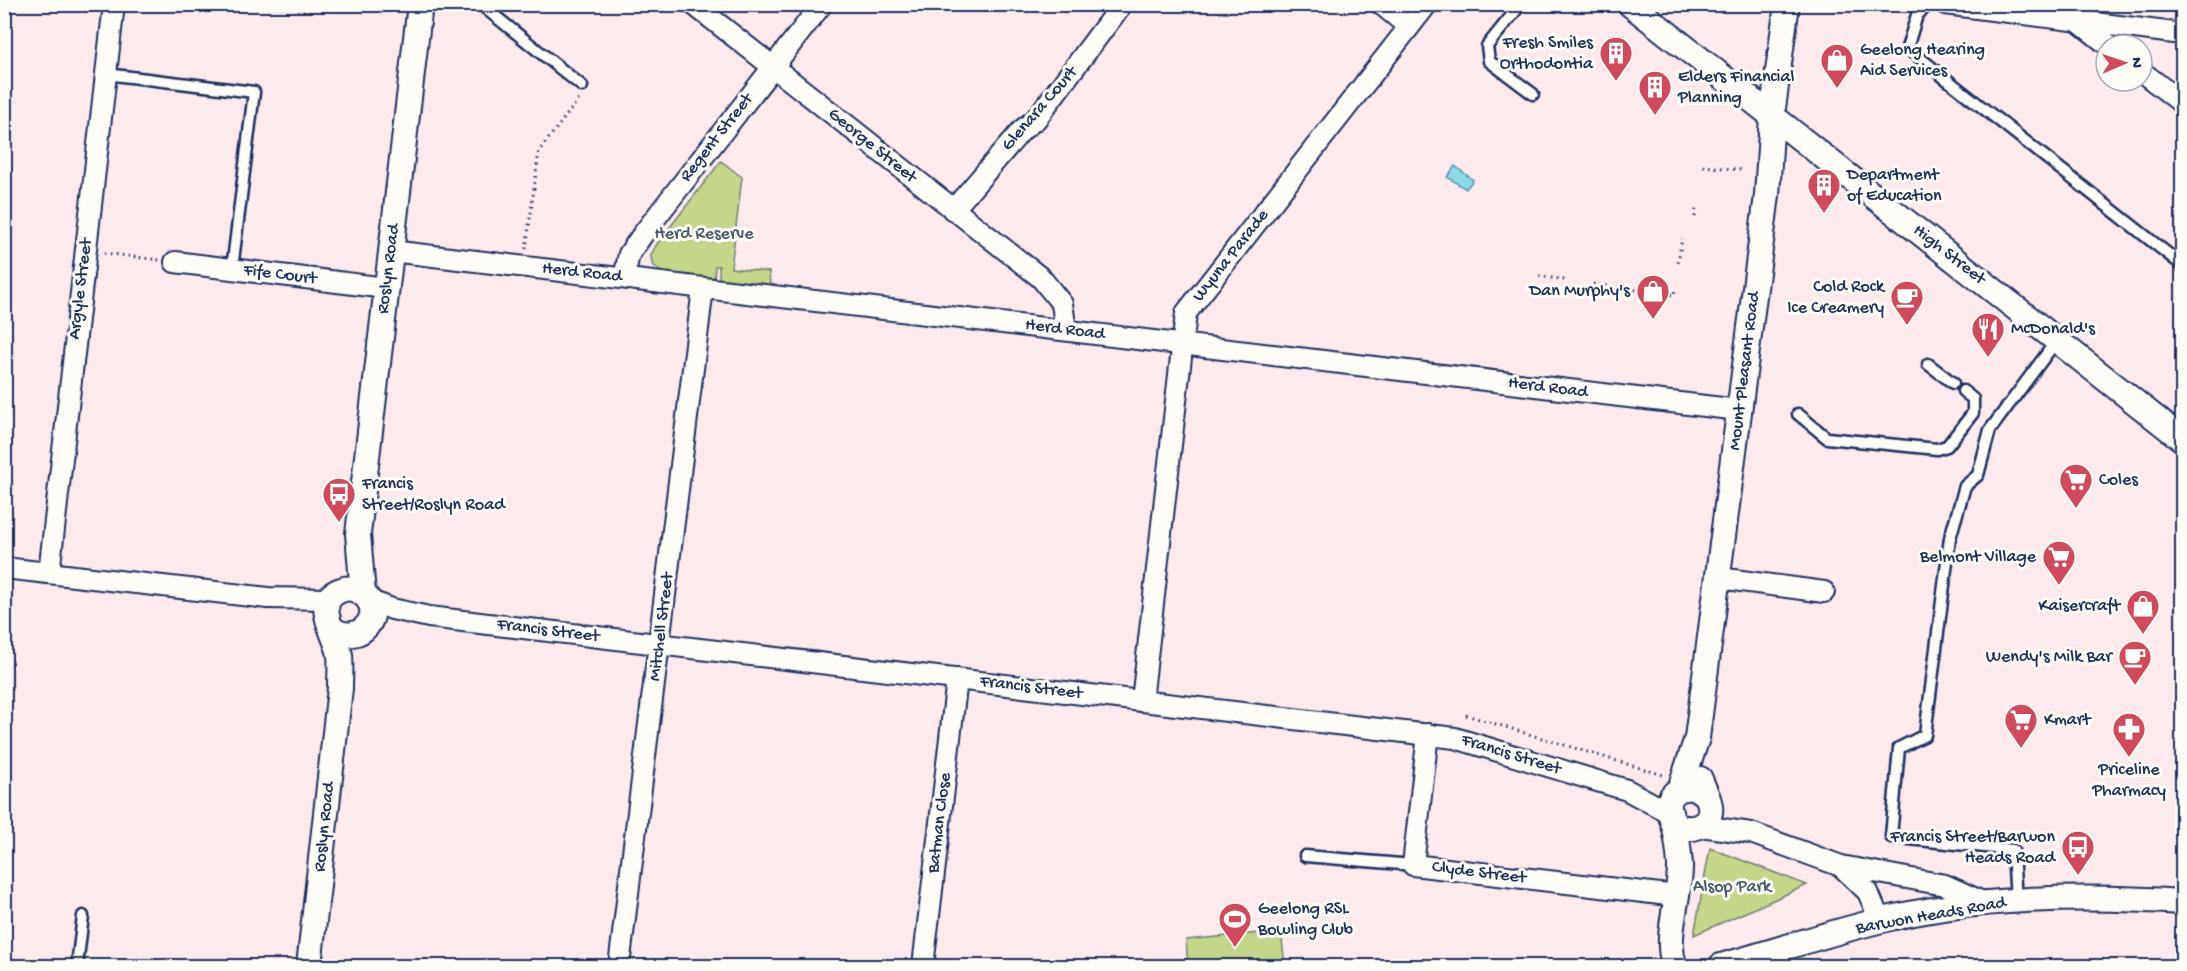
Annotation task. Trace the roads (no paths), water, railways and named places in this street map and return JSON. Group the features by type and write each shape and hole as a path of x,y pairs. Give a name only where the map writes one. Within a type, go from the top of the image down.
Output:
{"street":[{"name":"Argyle Street","path":"49,573 114,4"},
{"name":"Roslyn Road","path":"309,966 340,688 340,655 332,610 358,534 420,4"},
{"name":"George Street","path":"693,4 1050,288 1062,304 1058,329"},
{"name":"Regent Street","path":"624,278 629,254 643,234 822,4"},
{"name":"Glenara Court","path":"953,210 1022,130 1036,119 1122,4"},
{"path":"1381,4 1410,27"},
{"name":"Wyuna Parade","path":"1142,701 1186,313 1427,4"},
{"name":"High Street","path":"1630,4 2182,439"},
{"name":"Mount Pleasant Road","path":"1675,966 1671,952 1680,871 1688,845 1703,813 1697,738 1767,195 1772,116 1787,4"},
{"path":"1945,4 2182,34"},
{"path":"2079,22 2094,34"},
{"path":"2154,81 2182,103"},
{"name":"Herd Road","path":"391,251 1739,410"},
{"name":"Fife Court","path":"175,262 386,288"},
{"name":"Mitchell Street","path":"619,966 703,288"},
{"name":"Roslyn Road","path":"340,688 363,630 372,615 366,597 358,534"},
{"path":"4,568 268,598 305,610 332,610 352,589 366,597"},
{"path":"1719,578 1824,592"},
{"name":"Francis Street","path":"366,597 392,609 429,617 1455,738 1627,790 1672,798"},
{"path":"332,610 346,635 363,630"},
{"name":"Francis Street","path":"363,630 429,617"},
{"name":"Batman Close","path":"923,966 957,679"},
{"name":"Clyde Street","path":"1428,734 1413,865 1677,896"},
{"name":"Mount Pleasant Road","path":"1680,871 1672,798 1697,738"},
{"path":"1703,813 1685,829 1672,798 1693,787 1703,813 1751,833 1841,866 1945,885 1985,903"},
{"path":"1841,866 1869,892 1880,921"},
{"name":"Barwon Heads Road","path":"1720,966 1880,921 1985,903 2076,899 2182,902"}],"lane":[{"path":"480,4 582,86"},
{"path":"1521,4 1487,46 1489,61 1533,94"},
{"path":"1929,4 1917,15 1906,48 2182,265"},
{"path":"106,74 254,92 232,269"},
{"path":"2016,902 2013,850 1891,837 1899,748 1925,735 1950,538 1965,486 1978,475 1990,430 2057,339"},
{"path":"1928,364 1953,383"},
{"path":"1798,414 1827,438 1937,449 1947,446 1973,413 1972,399 1963,391"},
{"path":"1305,856 1413,865"},
{"path":"76,966 83,916"}],"water":[{"path":"1455,166 1473,180 1466,189 1447,177"}],"place":[{"name":"Fresh Smiles Orthodontia","path":"1616,82"},
{"name":"Geelong Hearing Aid Services","path":"1837,89"},
{"name":"Elders Financial Planning","path":"1655,116"},
{"name":"Department of Education","path":"1824,214"},
{"name":"Dan Murphy's","path":"1653,320"},
{"name":"Cold Rock Ice Creamery","path":"1907,326"},
{"name":"McDonald's","path":"1988,358"},
{"name":"Coles","path":"2076,509"},
{"name":"Francis Street/Roslyn Road","path":"339,523"},
{"name":"Belmont Village","path":"2059,586"},
{"name":"Kaisercraft","path":"2143,635"},
{"name":"Wendy's Milk Bar","path":"2135,686"},
{"name":"Kmart","path":"2021,749"},
{"name":"Priceline Pharmacy","path":"2129,758"},
{"name":"Francis Street/Barwon Heads Road","path":"2078,876"},
{"name":"Geelong RSL Bowling Club","path":"1235,948"}],"park label":[{"name":"Herd Reserve","path":"704,234"},
{"name":"Alsop Park","path":"1732,887"}]}
